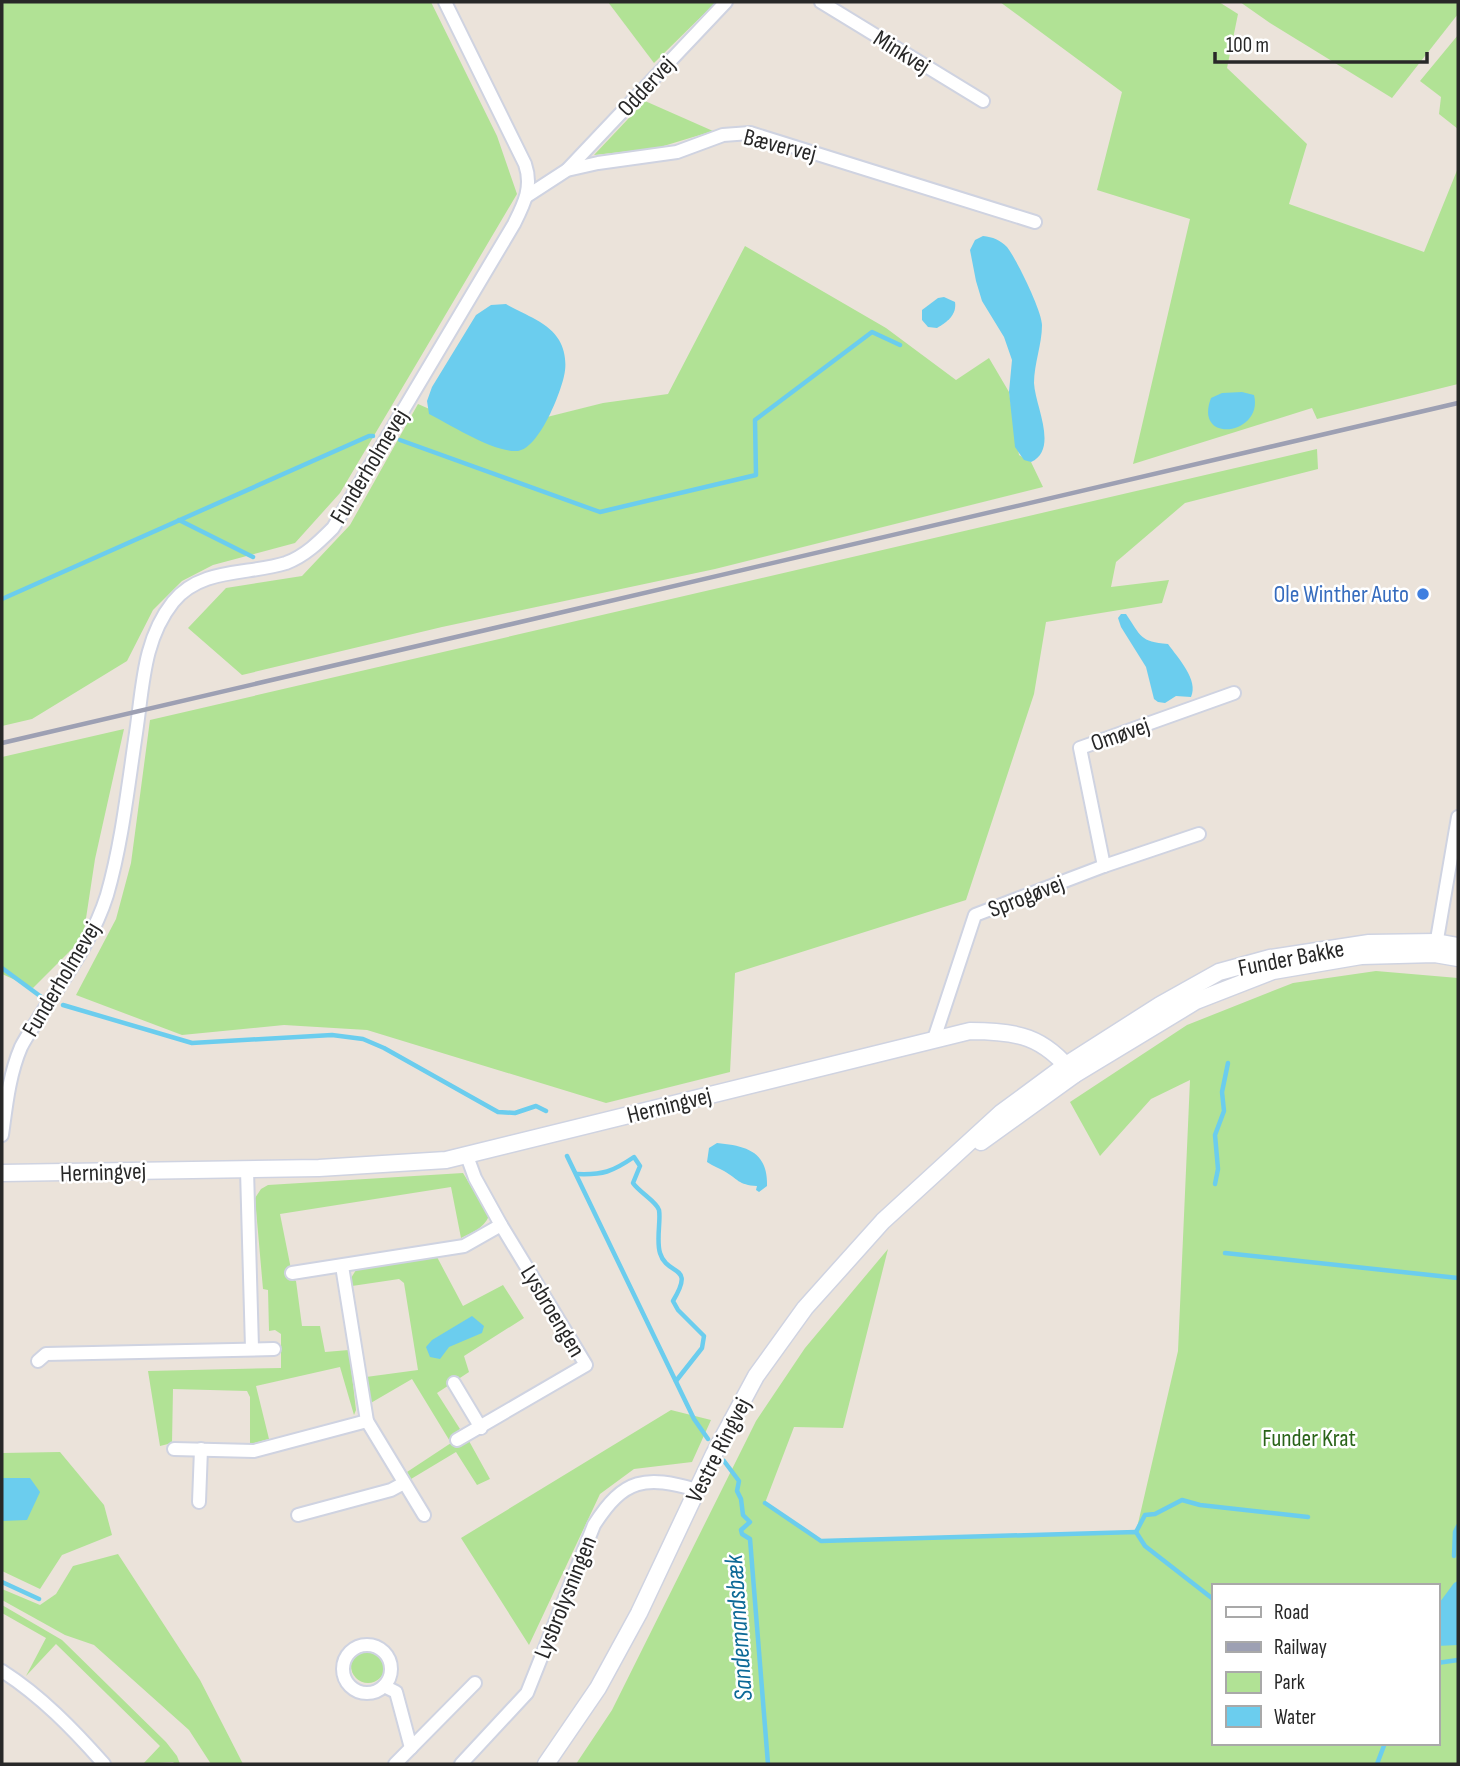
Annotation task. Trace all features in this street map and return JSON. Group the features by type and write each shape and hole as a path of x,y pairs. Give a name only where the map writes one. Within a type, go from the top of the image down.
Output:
{"main road":[{"name":"Funder Bakke","path":"1070,1070 1196,1001 1273,971 1361,956 1458,946"},
{"name":"Funder Bakke","path":"1436,948 1458,958"},
{"name":"Herningvej","path":"2,1173 319,1168 446,1160 970,1031 1014,1033 1037,1041 1055,1052 1070,1070"},
{"name":"Vestre Ringvej","path":"546,1764 598,1688 639,1612 697,1490 756,1376 805,1308 883,1221 938,1171 1006,1125 1070,1070"}],"street":[{"path":"446,2 525,164 528,174 527,196"},
{"name":"Oddervej","path":"567,170 726,2"},
{"name":"Minkvej","path":"821,2 983,101"},
{"name":"Bævervej","path":"527,196 567,170 677,152 723,135 750,133 1035,222"},
{"name":"Funderholmevej","path":"2,1135 13,1067 22,1045 92,931 108,891 137,731 145,664 151,640 159,624 175,600 195,584 217,575 287,562 312,548 333,528 507,235 527,196"},
{"name":"Omøvej","path":"1104,866 1080,748 1234,693"},
{"path":"1436,948 1458,817"},
{"name":"Sprogøvej","path":"934,1039 975,915 1104,866 1199,834"},
{"name":"Lysbroengen","path":"457,1440 586,1365 501,1225 475,1178 467,1156"},
{"path":"247,1170 252,1349"},
{"path":"292,1273 464,1246 501,1225"},
{"path":"342,1265 367,1421 424,1515"},
{"path":"38,1361 46,1354 274,1349"},
{"path":"454,1383 481,1428"},
{"path":"174,1449 254,1451 367,1421"},
{"path":"199,1502 201,1449"},
{"name":"Lysbrolysningen","path":"461,1764 527,1693 594,1525 607,1505 623,1490 644,1481 668,1482 697,1490"},
{"path":"298,1515 390,1490 404,1483"},
{"path":"2,1671 24,1685 73,1729 104,1764"},
{"path":"395,1764 475,1683"},
{"path":"384,1686 396,1692 411,1748"}],"green space":[{"path":"2,2 431,2 497,136 517,194 340,493 295,543 213,565 182,581 153,610 127,661 32,719 2,726"},
{"path":"608,2 716,2 654,63"},
{"path":"1000,2 1219,2 1238,14 1227,68 1307,144 1289,204 1424,252 1458,168 1458,384 1317,419 1312,408 1133,464 1190,219 1097,190 1122,92"},
{"path":"1240,2 1458,2 1458,14 1392,98"},
{"path":"1458,35 1458,129 1439,114 1441,97 1420,81"},
{"path":"645,101 713,131 657,148 594,155"},
{"path":"745,246 886,328 956,380 989,358 1009,392 1019,455 1031,462 1043,487 715,569 442,627 242,675 188,628 226,588 302,576 350,525 418,404 521,449 539,419 603,403 668,394"},
{"path":"1317,449 1318,469 1185,503 1116,562 1111,587 1169,580 1162,603 1046,622 1034,694 966,900 735,973 730,1072 606,1103 367,1030 284,1025 182,1035 76,995 116,919 131,863 150,720"},
{"path":"124,729 95,859 83,938 33,988 2,974 2,757"},
{"name":"Funder Krat","path":"1376,971 1458,978 1458,1764 576,1764 612,1710 756,1421 805,1348 888,1249 843,1428 794,1427 765,1503 821,1541 1136,1532 1178,1351 1190,1080 1151,1099 1100,1156 1070,1102 1187,1025 1293,983"},
{"path":"463,1173 489,1216 481,1227 461,1238 451,1187 280,1214 293,1279 296,1281 302,1326 320,1326 325,1352 349,1350 356,1410 354,1415 340,1367 256,1386 269,1439 250,1444 250,1397 247,1391 173,1389 172,1443 160,1446 148,1371 281,1368 281,1334 275,1330 269,1331 268,1290 263,1289 255,1198 261,1189 268,1185"},
{"path":"437,1257 463,1306 503,1285 524,1318 464,1356 469,1372 437,1393 460,1429 452,1435 458,1445 469,1441 490,1479 477,1485 456,1452 411,1479 407,1472 451,1443 412,1379 369,1404 366,1377 418,1370 404,1283 399,1279 352,1286 351,1278 356,1270"},
{"path":"671,1410 711,1420 692,1462 634,1469 600,1494 529,1645 461,1538"},
{"path":"60,1452 104,1505 112,1535 62,1555 40,1589 2,1571 2,1453"},
{"path":"118,1554 200,1680 243,1764 211,1764 189,1730 94,1645 65,1635 2,1600 2,1589 40,1605 56,1594 73,1566"},
{"path":"2,1605 62,1640 166,1742 180,1764 143,1764 160,1746 56,1644 26,1676 46,1638 2,1613"},
{"path":"368,1649 380,1654 385,1666 380,1678 368,1683 356,1678 351,1666 356,1654"}],"water":[{"path":"983,236 996,239 1007,247 1028,285 1041,318 1042,332 1034,383 1045,437 1039,456 1031,462 1024,460 1015,447 1009,392 1012,360 1004,337 982,301 976,281 970,250 975,240"},
{"path":"944,297 955,302 953,314 937,328 928,327 922,320 922,310 938,298"},
{"path":"506,304 549,328 563,348 565,362 562,385 547,420 533,441 518,451 497,448 429,414 427,401 432,387 476,315 491,305"},
{"path":"1242,392 1254,395 1254,409 1249,419 1230,429 1219,428 1212,423 1208,413 1211,398 1222,393"},
{"path":"1121,614 1126,614 1138,633 1146,639 1168,644 1190,676 1193,690 1191,697 1176,696 1165,703 1154,699 1146,667 1121,627 1118,618"},
{"path":"717,1143 753,1152 764,1165 767,1186 759,1192 756,1190 757,1186 742,1183 707,1162 709,1148"},
{"path":"472,1316 484,1326 482,1333 449,1347 440,1359 430,1357 426,1347 432,1340"},
{"path":"2,1478 30,1478 40,1492 27,1520 2,1521"},
{"path":"1458,1581 1458,1645 1439,1646 1439,1603"}],"waterway":[{"path":"400,440 600,512 756,475 755,420 872,332 900,345"},
{"path":"2,599 373,436"},
{"path":"179,520 253,557"},
{"path":"2,968 40,996"},
{"path":"63,1005 192,1043 332,1035 363,1039 498,1112 515,1113 536,1106 546,1111"},
{"path":"1215,1184 1218,1169 1215,1135 1224,1111 1222,1092 1228,1063"},
{"path":"567,1156 694,1419 708,1439"},
{"path":"577,1174 607,1171 634,1157 640,1166 633,1183 658,1207 660,1253 668,1265 681,1275 682,1281 673,1301 678,1310 704,1336 702,1348 676,1381"},
{"path":"1225,1253 1458,1278"},
{"name":"Sandemandsbæk","path":"724,1461 739,1481 737,1491 743,1515 750,1522 741,1530 742,1534 750,1539 768,1764"},
{"path":"1136,1532 1145,1515 1155,1514 1182,1500 1200,1505 1308,1517"},
{"path":"765,1503 821,1541 1136,1532 1145,1546 1212,1598"},
{"path":"1454,1556 1455,1532 1458,1526"},
{"path":"2,1582 39,1599"},
{"path":"1439,1663 1458,1660"},
{"path":"1377,1764 1384,1745"}],"railway":[{"path":"2,743 1458,403"}],"place":[{"name":"Ole Winther Auto","path":"1423,594"}]}
